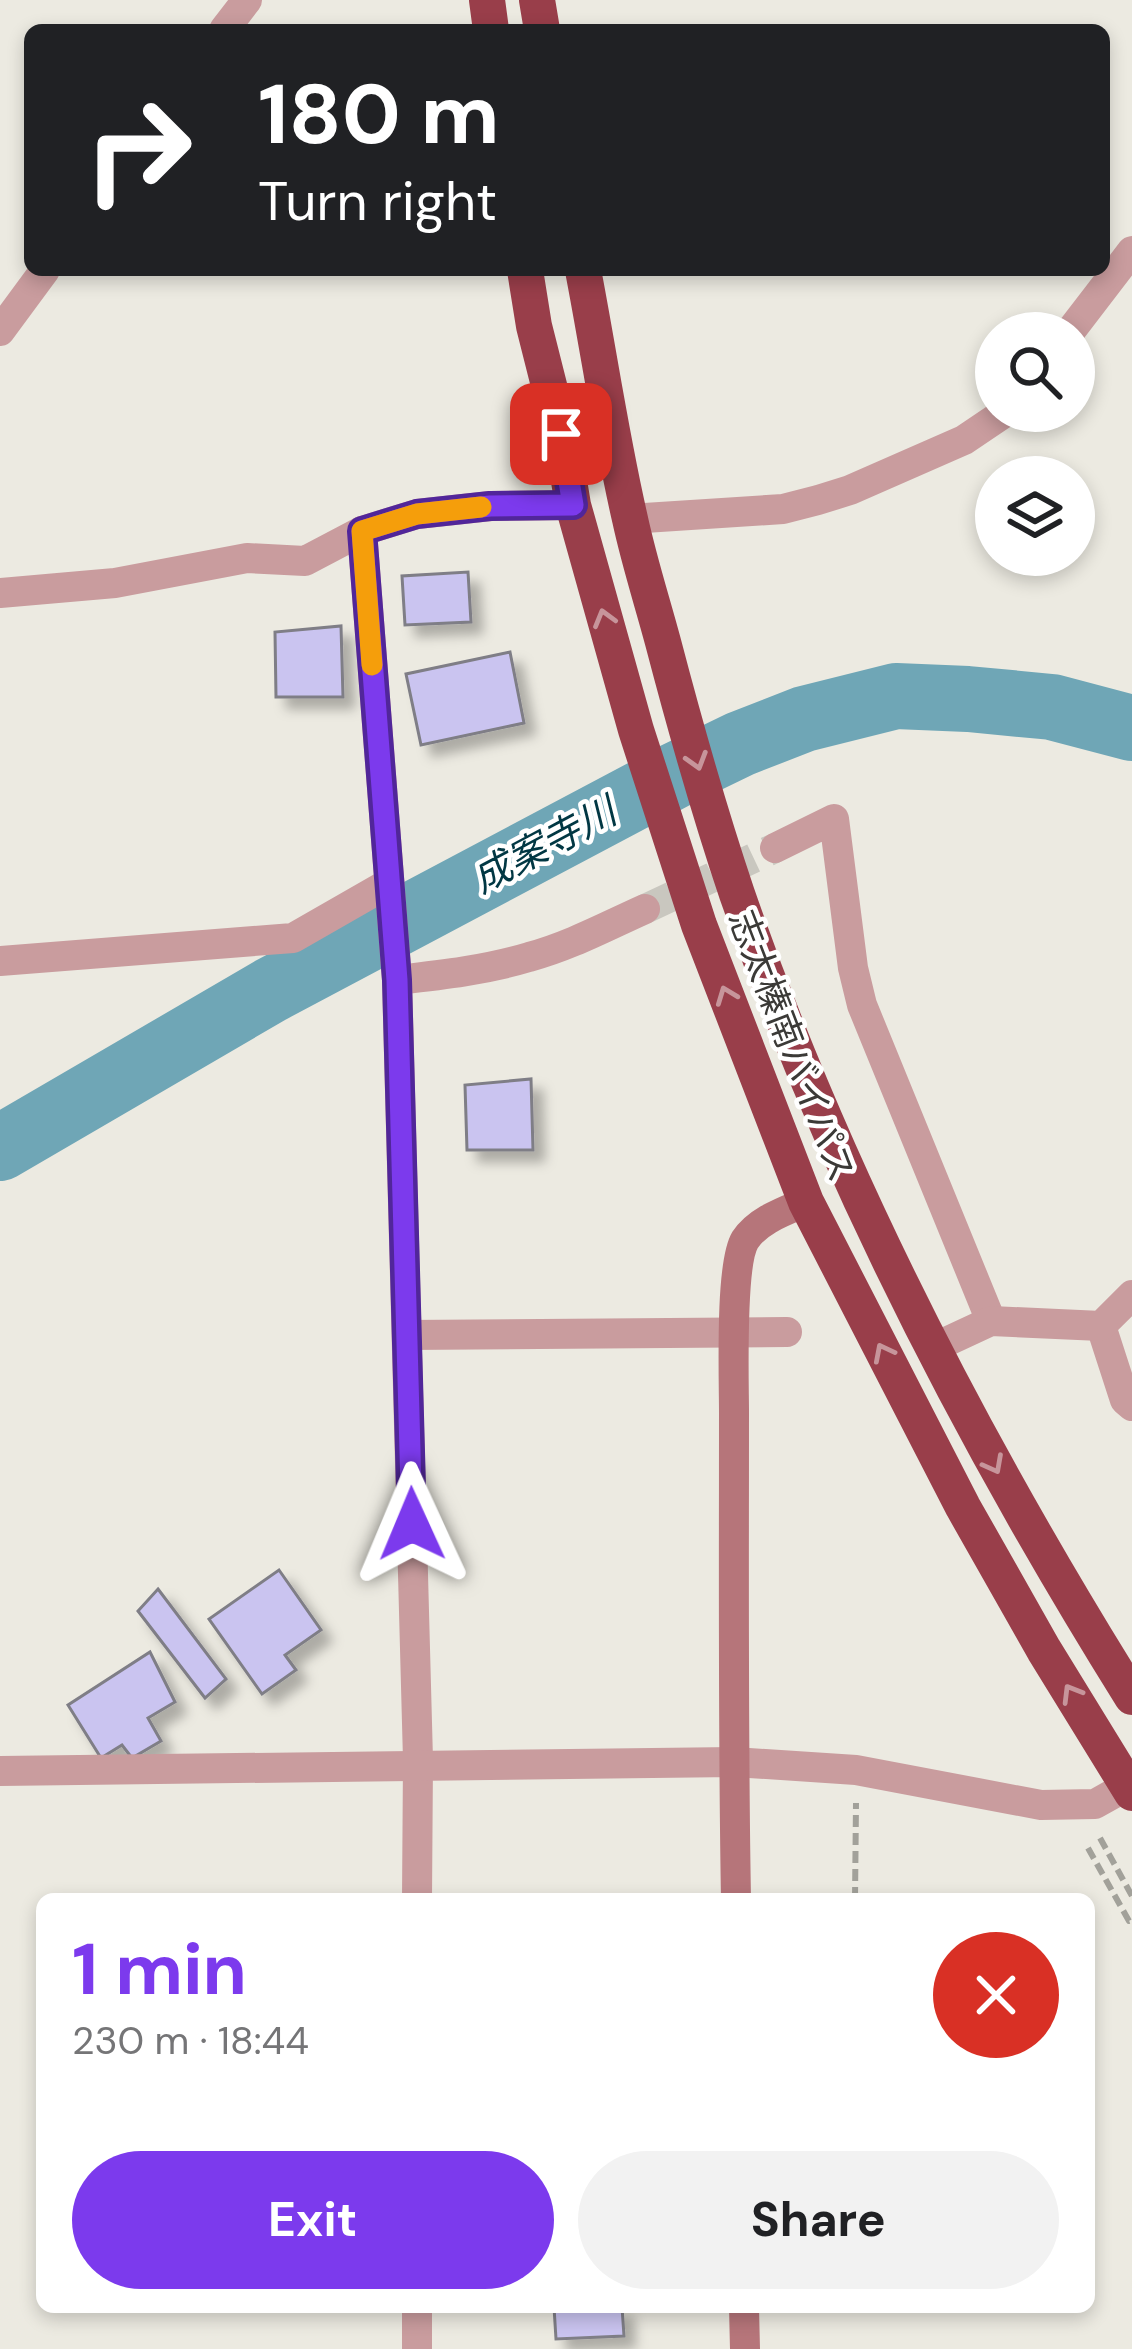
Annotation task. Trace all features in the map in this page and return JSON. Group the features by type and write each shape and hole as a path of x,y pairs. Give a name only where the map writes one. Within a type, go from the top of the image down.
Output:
{"highway":[{"name":"志太榛南バイパス","path":"526,276 573,505 636,730 699,925 806,1202 963,1507 1130,1790"},
{"name":"志太榛南バイパス","path":"584,276 629,519 679,702 737,892 816,1099 932,1348 1009,1492 1132,1697"}],"street":[{"path":"229,24 247,0"},
{"path":"1085,312 1132,251"},
{"path":"0,331 41,276"},
{"path":"629,519 783,509 850,490 976,432"},
{"path":"0,593 115,583 247,558 305,561 362,531 417,514 490,506 573,505"},
{"path":"362,531 397,980 418,1764 417,1893"},
{"path":"775,848 834,819 862,1005 991,1321"},
{"path":"0,961 293,938 389,883"},
{"path":"397,980 530,957 645,909"},
{"path":"736,1893 735,1333 739,1256 758,1225 806,1202"},
{"path":"932,1348 991,1321 1101,1326 1132,1295"},
{"path":"1101,1326 1125,1400 1132,1406"},
{"path":"407,1335 787,1333"},
{"path":"0,1771 734,1762 856,1770 1041,1805 1095,1804 1130,1790"},
{"path":"417,2313 417,2349"},
{"path":"744,2313 745,2349"}],"path":[{"path":"855,1893 856,1770"},
{"path":"1100,1838 1132,1896"},
{"path":"1088,1848 1132,1920"}],"building":[{"path":"468,572 471,622 405,625 402,576"},
{"path":"341,626 343,697 276,697 275,632"},
{"path":"510,652 524,723 421,745 406,674"},
{"path":"531,1079 533,1150 467,1150 465,1085"},
{"path":"279,1570 321,1630 285,1655 296,1670 262,1694 209,1619"},
{"path":"158,1589 226,1679 205,1698 138,1611"},
{"path":"150,1652 175,1702 148,1718 161,1741 132,1758 122,1745 101,1758 68,1705"},
{"path":"554,2313 622,2313 624,2336 556,2339"}],"waterway":[{"name":"成案寺川","path":"0,1148 271,990 676,775 804,719 896,696 1052,707 1132,728"}],"tunnel":[{"path":"645,909 775,848"}],"slow traffic":[{"path":"372,665 362,531 417,514 481,507"}],"route":[{"path":"412,1524 397,980 362,531 417,514 490,506 573,505 561,434"}]}
